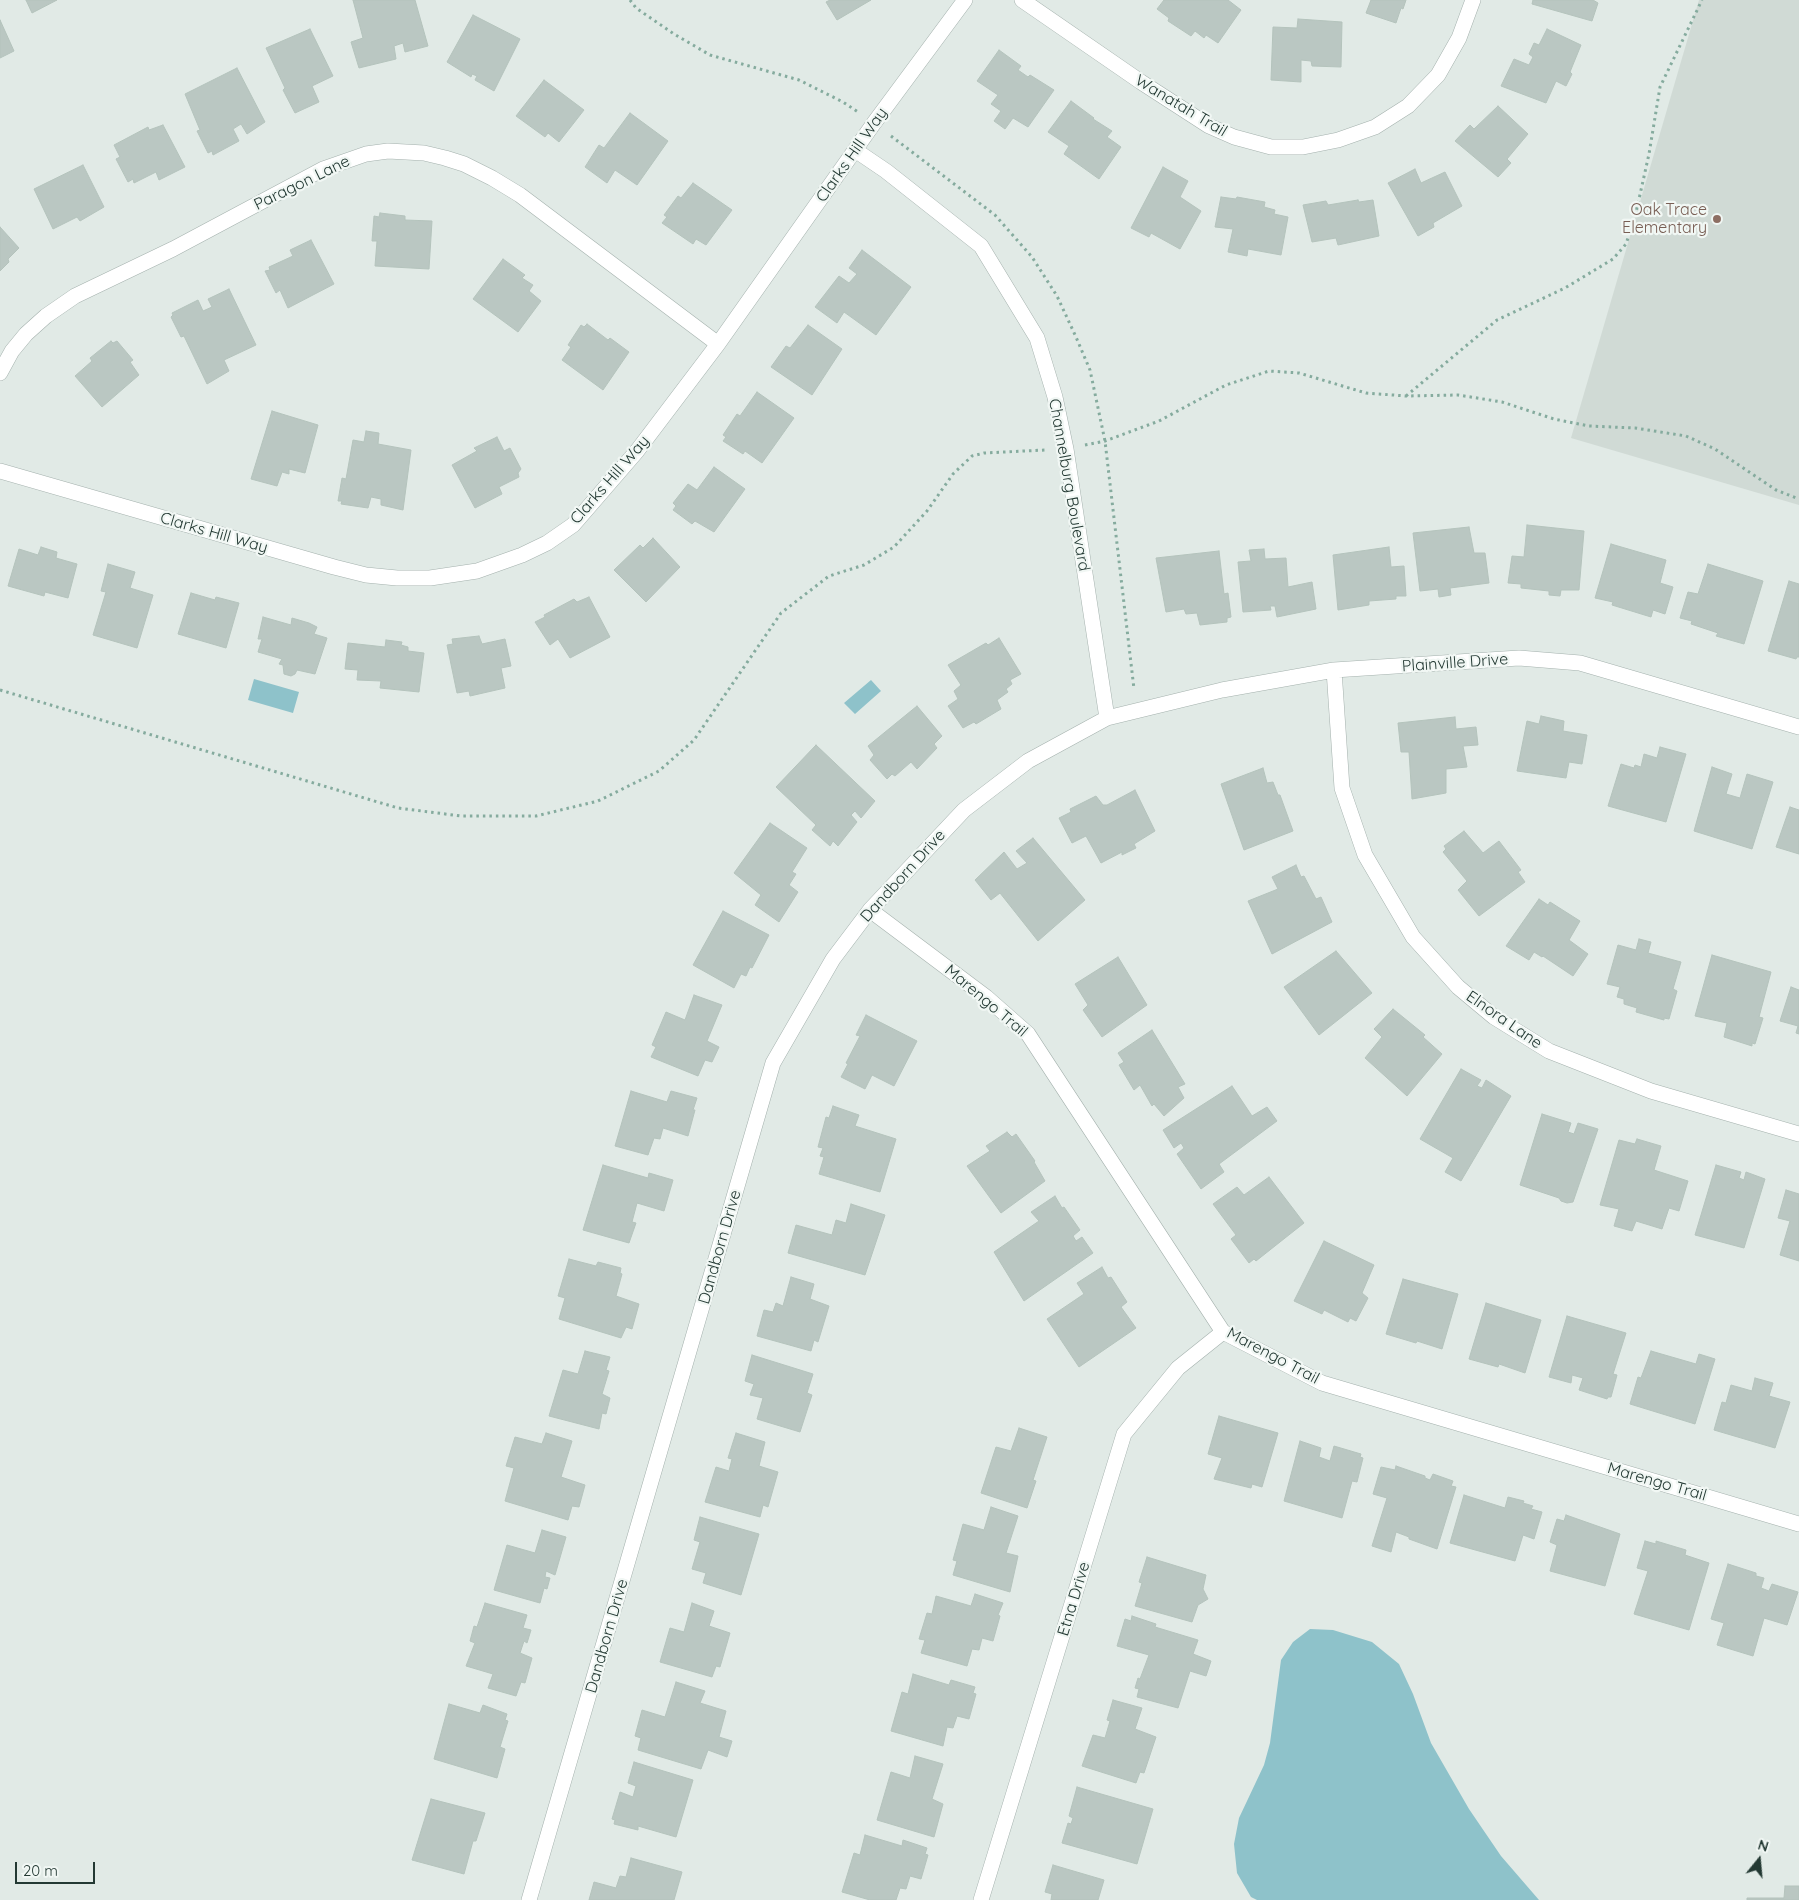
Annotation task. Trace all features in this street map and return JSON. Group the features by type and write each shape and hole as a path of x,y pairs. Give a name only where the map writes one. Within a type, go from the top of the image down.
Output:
{"street":[{"name":"Clarks Hill Way","path":"0,471 366,575 397,578 430,578 477,571 522,555 547,543 573,525 637,451 718,344 855,150 965,0"},
{"name":"Wanatah Trail","path":"1022,0 1141,82 1209,126 1234,137 1271,147 1304,148 1338,140 1375,127 1408,106 1438,75 1459,38 1472,0"},
{"name":"Channelburg Boulevard","path":"855,150 886,171 982,246 1037,338 1055,397 1066,449 1107,718"},
{"name":"Paragon Lane","path":"0,373 12,351 26,334 46,316 75,296 172,249 323,169 366,154 388,151 424,153 445,158 464,164 492,178 527,200 718,344"},
{"name":"Plainville Drive","path":"1107,718 1222,690 1334,670 1520,658 1580,663 1799,726"},
{"name":"Elnora Lane","path":"1334,670 1342,788 1365,855 1413,937 1458,987 1494,1017 1549,1051 1651,1091 1799,1134"},
{"name":"Dandborn Drive","path":"529,1900 773,1063 834,959 870,910 964,810 1028,761 1107,718"},
{"name":"Marengo Trail","path":"870,910 986,997 1028,1034 1223,1332 1322,1383 1799,1524"},
{"name":"Etna Drive","path":"981,1900 1124,1434 1178,1368 1223,1332"}],"path":[{"path":"630,0 636,8 666,29 710,55 799,80 843,102 994,216 1032,257 1057,296 1090,370 1105,441 1136,711"},
{"path":"1406,396 1497,320 1565,288 1613,259 1626,244 1635,216 1649,154 1660,87 1702,0"},
{"path":"0,690 398,808 460,816 536,816 598,801 659,771 694,740 781,613 829,576 864,565 894,547 927,511 953,474 972,456 984,453 1066,449 1105,441 1159,421 1226,385 1270,371 1299,373 1366,393 1406,396 1458,395 1502,402 1554,419 1589,426 1635,428 1686,436 1714,449 1776,490 1799,499"}],"shaded area":[{"name":"Oak Trace Elementary","path":"1699,0 1799,0 1799,505 1571,438"}],"water":[{"path":"254,679 299,692 293,713 248,700"},
{"path":"871,680 881,691 855,714 844,703"},
{"path":"1310,1629 1333,1630 1372,1642 1399,1664 1413,1694 1431,1743 1469,1809 1501,1856 1539,1900 1257,1900 1251,1897 1237,1873 1234,1844 1239,1818 1264,1765 1270,1743 1281,1660 1293,1642"}],"building":[{"path":"26,0 57,0 32,13"},
{"path":"353,0 415,0 428,46 405,52 403,43 394,46 396,59 359,68 351,42 363,38"},
{"path":"830,0 871,0 837,20 826,2"},
{"path":"1164,0 1228,0 1241,10 1218,43 1206,35 1204,38 1195,31 1191,36 1168,21 1169,18 1157,9"},
{"path":"1371,0 1406,0 1396,23 1366,13"},
{"path":"1533,0 1593,0 1598,3 1592,21 1532,4"},
{"path":"473,15 520,39 494,91 475,80 477,76 472,74 471,77 447,62"},
{"path":"1298,19 1342,22 1341,67 1312,66 1311,61 1301,60 1301,82 1271,80 1273,27 1297,28"},
{"path":"0,20 14,51 0,58"},
{"path":"310,29 333,76 312,86 319,102 295,113 283,90 285,88 266,48"},
{"path":"1547,29 1581,45 1570,72 1572,74 1566,86 1556,81 1546,103 1501,86 1514,59 1529,65 1533,57 1529,54 1534,43 1539,45"},
{"path":"999,50 1021,66 1018,70 1054,90 1028,127 1013,118 1005,129 994,121 1001,111 991,104 998,95 977,81"},
{"path":"237,68 265,122 247,134 241,124 233,129 239,141 213,155 212,151 208,153 197,131 200,130 185,94"},
{"path":"544,80 584,110 559,142 548,133 545,137 516,116"},
{"path":"1071,101 1093,119 1112,131 1107,137 1121,147 1099,179 1064,154 1069,146 1048,132"},
{"path":"1498,106 1528,134 1507,159 1511,163 1498,177 1455,141 1470,125 1474,129"},
{"path":"630,113 668,141 637,185 615,170 607,183 585,167 599,145 604,148"},
{"path":"163,125 185,167 159,180 156,172 134,183 133,179 128,182 116,159 120,157 114,145 148,127 149,130"},
{"path":"83,165 104,207 80,221 77,217 53,229 34,189"},
{"path":"1163,167 1188,181 1180,197 1201,211 1180,249 1151,233 1149,237 1131,228"},
{"path":"1415,169 1421,183 1445,172 1462,206 1433,223 1434,227 1418,236 1388,183"},
{"path":"693,183 732,210 706,245 696,239 693,244 662,223 667,217 664,215 678,196 681,198"},
{"path":"1221,197 1236,199 1237,197 1265,202 1264,207 1275,210 1274,214 1288,217 1281,255 1248,249 1247,256 1228,252 1233,229 1215,227"},
{"path":"1358,200 1359,202 1373,200 1379,236 1338,245 1336,238 1312,242 1303,205 1326,201 1328,205"},
{"path":"380,213 405,216 405,220 432,221 429,269 375,266 377,241 372,241 374,216 379,217"},
{"path":"0,227 19,248 0,271"},
{"path":"311,240 334,284 288,308 280,290 276,293 265,271 270,270 269,267 293,256 290,250"},
{"path":"862,250 911,287 876,335 844,312 837,323 815,307 839,276 849,283 857,274 849,268"},
{"path":"503,259 525,275 522,278 533,285 529,291 541,301 518,332 473,299"},
{"path":"229,289 256,345 224,360 229,371 207,384 184,336 181,337 171,317 172,313 198,300 203,311 212,307 208,299"},
{"path":"587,324 608,340 610,338 629,352 603,390 562,360 571,347 568,345 581,325 584,327"},
{"path":"808,325 842,349 812,395 771,367 786,346 790,348"},
{"path":"111,341 113,343 117,341 133,360 130,362 139,375 102,407 75,376 92,361 90,358"},
{"path":"757,392 794,418 762,463 745,451 743,454 723,441 726,437 723,435 737,414 740,416"},
{"path":"272,411 318,425 305,473 289,469 289,474 282,472 277,486 251,479"},
{"path":"366,431 379,433 378,444 411,450 403,510 381,505 381,499 371,497 368,508 341,504 342,501 338,501 342,478 346,479 353,440 364,442"},
{"path":"497,437 504,451 510,448 521,469 518,473 519,477 499,487 502,494 475,508 452,465 477,451 474,448"},
{"path":"714,467 745,489 714,532 695,521 692,524 673,510 676,506 673,503 688,484 697,490"},
{"path":"1527,525 1584,531 1579,590 1561,590 1560,596 1549,595 1549,591 1521,588 1521,584 1508,583 1512,556 1524,557"},
{"path":"1469,527 1474,553 1485,553 1489,583 1450,588 1451,595 1439,597 1438,589 1420,591 1413,533"},
{"path":"653,538 680,567 646,602 614,570 640,545 643,548"},
{"path":"1611,544 1666,560 1660,583 1673,587 1665,614 1653,610 1651,617 1612,605 1613,602 1595,598"},
{"path":"41,547 57,552 56,558 77,564 68,598 45,592 44,596 8,586 19,549 38,555"},
{"path":"1389,547 1391,567 1404,566 1406,596 1396,596 1396,599 1369,601 1369,605 1338,610 1333,555"},
{"path":"1264,549 1265,559 1286,558 1288,587 1312,582 1316,609 1277,617 1275,606 1270,606 1271,610 1243,612 1238,562 1251,561 1249,550"},
{"path":"1219,551 1224,594 1228,593 1231,617 1227,618 1227,622 1200,625 1197,613 1186,614 1184,609 1166,612 1156,558"},
{"path":"108,564 135,572 130,588 153,595 137,648 93,635 106,592 101,591"},
{"path":"1708,564 1763,581 1744,644 1716,636 1718,633 1691,624 1692,621 1680,618 1688,592 1698,594"},
{"path":"1789,581 1799,584 1799,657 1796,659 1768,651"},
{"path":"191,593 215,600 216,597 239,603 226,648 178,634"},
{"path":"589,597 610,637 570,658 558,639 550,645 535,622 574,599 577,602"},
{"path":"263,617 291,625 292,618 317,627 314,634 327,638 315,674 297,670 291,676 284,674 283,665 279,664 282,659 258,652 262,639 258,639"},
{"path":"479,636 482,644 505,639 511,666 501,668 505,688 470,696 469,691 457,693 447,645 453,644 452,639"},
{"path":"999,638 1021,674 1010,680 1012,684 1006,689 1008,692 997,700 1001,709 976,724 974,722 963,728 948,706 958,699 954,691 961,685 948,665 986,643 988,645"},
{"path":"386,640 402,642 401,645 408,647 408,651 424,653 419,692 380,688 381,681 357,680 358,670 345,669 348,643 385,647"},
{"path":"917,706 942,736 934,744 937,748 917,769 911,762 895,776 892,774 887,779 870,760 874,755 868,746"},
{"path":"1541,716 1564,721 1563,731 1587,735 1582,764 1569,762 1566,778 1517,771 1527,721 1539,724"},
{"path":"1455,717 1456,729 1476,727 1478,745 1463,746 1467,767 1446,769 1446,793 1412,799 1409,752 1401,752 1398,723"},
{"path":"816,745 875,801 861,818 855,811 851,815 857,822 838,846 833,841 830,846 812,830 816,825 776,787"},
{"path":"1660,747 1686,754 1666,822 1608,806 1621,764 1634,768 1635,765 1641,767 1644,754 1657,758"},
{"path":"1712,767 1732,774 1726,794 1740,798 1747,774 1773,782 1752,849 1694,831"},
{"path":"1263,768 1267,783 1273,782 1278,795 1280,795 1293,831 1244,850 1221,784"},
{"path":"1135,790 1155,831 1134,844 1136,848 1122,855 1122,852 1101,863 1086,836 1072,843 1059,818 1071,812 1070,809 1096,796 1103,805 1107,805"},
{"path":"1790,807 1799,810 1799,854 1776,847"},
{"path":"770,823 807,848 792,872 796,874 789,885 798,892 779,922 755,905 761,895 734,873"},
{"path":"1464,831 1483,853 1499,841 1521,870 1518,872 1525,882 1479,916 1458,890 1467,881 1443,852 1446,849 1444,846"},
{"path":"1033,838 1085,900 1038,941 1000,893 991,900 975,880 1004,852 1017,869 1027,863 1016,851"},
{"path":"1296,865 1301,877 1304,876 1316,899 1321,897 1332,922 1272,954 1248,901 1278,889 1272,877"},
{"path":"1539,899 1548,905 1550,902 1580,921 1569,940 1588,954 1573,976 1543,956 1534,952 1529,960 1506,946"},
{"path":"723,911 769,935 752,968 750,967 746,976 741,974 734,988 693,965"},
{"path":"1639,939 1651,942 1648,953 1681,962 1673,989 1677,991 1669,1019 1664,1018 1664,1020 1636,1012 1637,1008 1624,1004 1624,999 1617,997 1620,987 1607,984 1618,945 1636,950"},
{"path":"1336,951 1372,993 1319,1035 1284,987"},
{"path":"1712,955 1771,972 1759,1017 1763,1018 1755,1044 1752,1043 1752,1046 1724,1037 1727,1023 1695,1016"},
{"path":"1118,957 1147,1005 1102,1037 1083,1010 1088,1005 1075,984"},
{"path":"1791,987 1799,990 1799,1034 1796,1033 1798,1026 1780,1021"},
{"path":"694,995 722,1005 707,1041 719,1047 712,1062 705,1060 698,1076 651,1057 656,1047 652,1045 666,1012 685,1020"},
{"path":"1393,1009 1425,1035 1423,1037 1442,1054 1407,1096 1365,1058 1382,1037 1374,1029"},
{"path":"866,1015 917,1041 894,1086 872,1075 865,1089 841,1077 860,1036 856,1035"},
{"path":"1152,1030 1185,1084 1178,1087 1184,1098 1164,1116 1154,1104 1152,1106 1140,1085 1134,1090 1119,1065 1124,1062 1118,1053"},
{"path":"1461,1069 1481,1080 1477,1086 1482,1088 1486,1080 1511,1096 1461,1181 1445,1172 1453,1158 1420,1139"},
{"path":"1232,1086 1252,1116 1267,1107 1277,1121 1219,1164 1224,1172 1201,1189 1177,1154 1184,1148 1181,1143 1174,1148 1163,1130"},
{"path":"631,1091 667,1102 671,1091 697,1098 688,1136 663,1128 660,1139 654,1138 648,1155 615,1146"},
{"path":"833,1106 859,1115 855,1126 896,1139 880,1192 819,1174 824,1157 820,1156 823,1148 818,1147 826,1117 829,1118"},
{"path":"1542,1114 1571,1123 1568,1132 1574,1134 1578,1123 1598,1129 1573,1202 1567,1203 1559,1198 1520,1185"},
{"path":"1007,1132 1012,1137 1016,1134 1035,1161 1045,1181 1001,1213 967,1166 990,1151 986,1146"},
{"path":"1637,1139 1661,1146 1654,1170 1688,1181 1679,1211 1669,1208 1662,1229 1636,1221 1632,1231 1614,1226 1619,1209 1600,1205 1619,1140 1635,1144"},
{"path":"603,1165 648,1178 649,1173 673,1180 664,1211 637,1203 632,1222 636,1223 629,1243 583,1230"},
{"path":"1716,1165 1741,1172 1739,1178 1744,1180 1746,1172 1765,1179 1744,1248 1695,1235"},
{"path":"1269,1177 1304,1223 1256,1261 1254,1259 1249,1263 1231,1239 1236,1235 1213,1204 1237,1187 1244,1195"},
{"path":"1786,1190 1799,1194 1799,1261 1780,1255 1790,1221 1778,1218"},
{"path":"1055,1196 1080,1230 1073,1236 1076,1241 1082,1237 1093,1253 1024,1301 994,1252 1039,1221 1031,1212"},
{"path":"851,1204 885,1215 865,1275 788,1253 796,1225 832,1235 836,1220 846,1223"},
{"path":"1324,1241 1374,1265 1362,1293 1368,1298 1356,1321 1350,1318 1348,1322 1324,1310 1322,1314 1294,1301"},
{"path":"569,1259 596,1266 598,1262 621,1268 620,1273 622,1274 616,1296 639,1304 632,1329 626,1327 621,1338 559,1319 565,1298 558,1296"},
{"path":"1102,1267 1108,1278 1111,1277 1127,1302 1121,1307 1136,1328 1079,1367 1047,1319 1084,1294 1077,1283"},
{"path":"791,1277 814,1284 810,1299 829,1306 818,1342 814,1340 811,1351 757,1336 764,1310 773,1312 776,1303 783,1306"},
{"path":"1403,1279 1458,1294 1442,1349 1386,1334"},
{"path":"1486,1303 1541,1320 1525,1373 1499,1364 1498,1367 1469,1359"},
{"path":"1567,1316 1626,1333 1613,1374 1617,1375 1611,1397 1607,1399 1579,1390 1583,1378 1572,1375 1571,1383 1549,1377"},
{"path":"585,1351 610,1357 606,1370 609,1371 602,1394 610,1398 606,1414 602,1413 599,1429 549,1416 563,1370 578,1374"},
{"path":"1651,1351 1696,1364 1699,1354 1715,1359 1695,1424 1630,1404 1638,1377 1641,1378"},
{"path":"752,1355 813,1374 807,1393 812,1395 800,1432 757,1419 763,1398 750,1395 754,1384 745,1381"},
{"path":"1755,1378 1773,1383 1769,1396 1790,1402 1775,1448 1714,1430 1722,1402 1726,1403 1731,1385 1752,1391"},
{"path":"1219,1416 1278,1433 1262,1487 1252,1484 1251,1488 1214,1479 1222,1458 1208,1454"},
{"path":"1019,1428 1047,1437 1033,1480 1036,1481 1027,1508 981,1493 996,1447 1011,1451"},
{"path":"546,1433 572,1441 561,1477 585,1485 579,1507 572,1506 568,1520 505,1501 514,1468 506,1466 515,1437 542,1444"},
{"path":"736,1433 765,1442 759,1466 778,1472 768,1507 763,1505 760,1517 705,1502 716,1467 729,1471 732,1459 728,1458"},
{"path":"1300,1441 1321,1448 1319,1457 1330,1461 1334,1446 1361,1454 1360,1457 1363,1458 1357,1482 1352,1481 1342,1518 1284,1501"},
{"path":"1396,1466 1425,1476 1425,1478 1430,1480 1433,1474 1453,1481 1451,1486 1456,1487 1437,1549 1396,1532 1391,1552 1372,1546 1387,1498 1373,1494 1381,1467 1395,1470"},
{"path":"1464,1495 1505,1508 1508,1497 1524,1501 1523,1503 1533,1506 1531,1509 1542,1512 1534,1539 1523,1535 1515,1561 1450,1543"},
{"path":"991,1507 1018,1516 1006,1553 1018,1556 1010,1592 953,1575 957,1561 953,1560 963,1524 984,1530"},
{"path":"1566,1515 1620,1534 1605,1586 1550,1571 1557,1545 1550,1542 1557,1519 1564,1521"},
{"path":"700,1517 759,1534 741,1595 703,1583 706,1573 692,1569 700,1542 694,1540"},
{"path":"542,1530 566,1537 555,1575 546,1571 545,1577 550,1578 547,1589 544,1588 540,1603 494,1590 507,1545 535,1553"},
{"path":"1645,1541 1656,1544 1656,1541 1686,1550 1685,1555 1709,1563 1689,1630 1634,1614 1648,1571 1637,1568"},
{"path":"1147,1557 1206,1575 1203,1589 1208,1599 1198,1605 1192,1622 1135,1606 1142,1583 1139,1582"},
{"path":"1728,1564 1756,1573 1756,1576 1764,1578 1761,1588 1769,1591 1772,1584 1798,1592 1787,1625 1764,1618 1753,1656 1717,1645 1724,1623 1711,1619"},
{"path":"975,1594 1003,1603 998,1615 1000,1616 993,1641 982,1638 979,1650 972,1649 967,1666 921,1653 925,1640 919,1639 927,1613 932,1614 936,1596 971,1606"},
{"path":"485,1603 527,1615 523,1628 531,1630 527,1643 524,1641 520,1653 532,1658 525,1683 521,1682 516,1696 488,1688 493,1674 466,1666 475,1643 470,1641 474,1626 477,1627"},
{"path":"692,1603 714,1611 709,1626 730,1633 720,1667 716,1666 712,1677 660,1662 670,1628 684,1632"},
{"path":"1132,1616 1156,1624 1155,1627 1198,1640 1193,1654 1211,1661 1206,1676 1190,1671 1178,1708 1137,1697 1139,1689 1135,1688 1149,1655 1117,1646 1125,1619 1131,1621"},
{"path":"913,1674 949,1685 951,1680 975,1687 973,1693 976,1694 969,1719 957,1716 953,1728 947,1727 943,1746 891,1731 902,1692 908,1694"},
{"path":"676,1682 705,1691 700,1703 726,1711 719,1737 732,1741 727,1757 708,1750 701,1769 638,1750 641,1738 635,1736 642,1710 665,1717"},
{"path":"1113,1700 1142,1708 1135,1729 1156,1737 1144,1773 1140,1772 1136,1783 1082,1766 1093,1735 1105,1738 1110,1721 1107,1720"},
{"path":"449,1704 480,1713 483,1705 507,1714 505,1720 508,1721 500,1747 505,1749 497,1778 434,1759"},
{"path":"915,1756 943,1764 932,1799 943,1804 934,1837 877,1820 891,1772 910,1778"},
{"path":"634,1762 693,1780 676,1837 638,1826 638,1830 614,1824 615,1820 612,1819 620,1792 633,1797 636,1786 628,1783"},
{"path":"1077,1787 1153,1809 1137,1864 1062,1843 1068,1823 1071,1824 1073,1818 1069,1816"},
{"path":"431,1799 485,1813 476,1841 473,1841 464,1874 412,1860"},
{"path":"865,1835 902,1846 903,1840 927,1848 925,1854 928,1855 921,1879 910,1876 906,1889 900,1888 896,1900 870,1900 842,1892 854,1853 860,1855"},
{"path":"631,1858 682,1872 674,1900 589,1900 594,1882 616,1888 620,1876 626,1877"},
{"path":"1053,1865 1104,1880 1098,1900 1051,1900 1052,1894 1045,1892"},
{"path":"1785,1886 1799,1886 1799,1900 1747,1900 1747,1898 1784,1898"}],"place":[{"name":"Oak Trace Elementary","path":"1717,219"}]}
